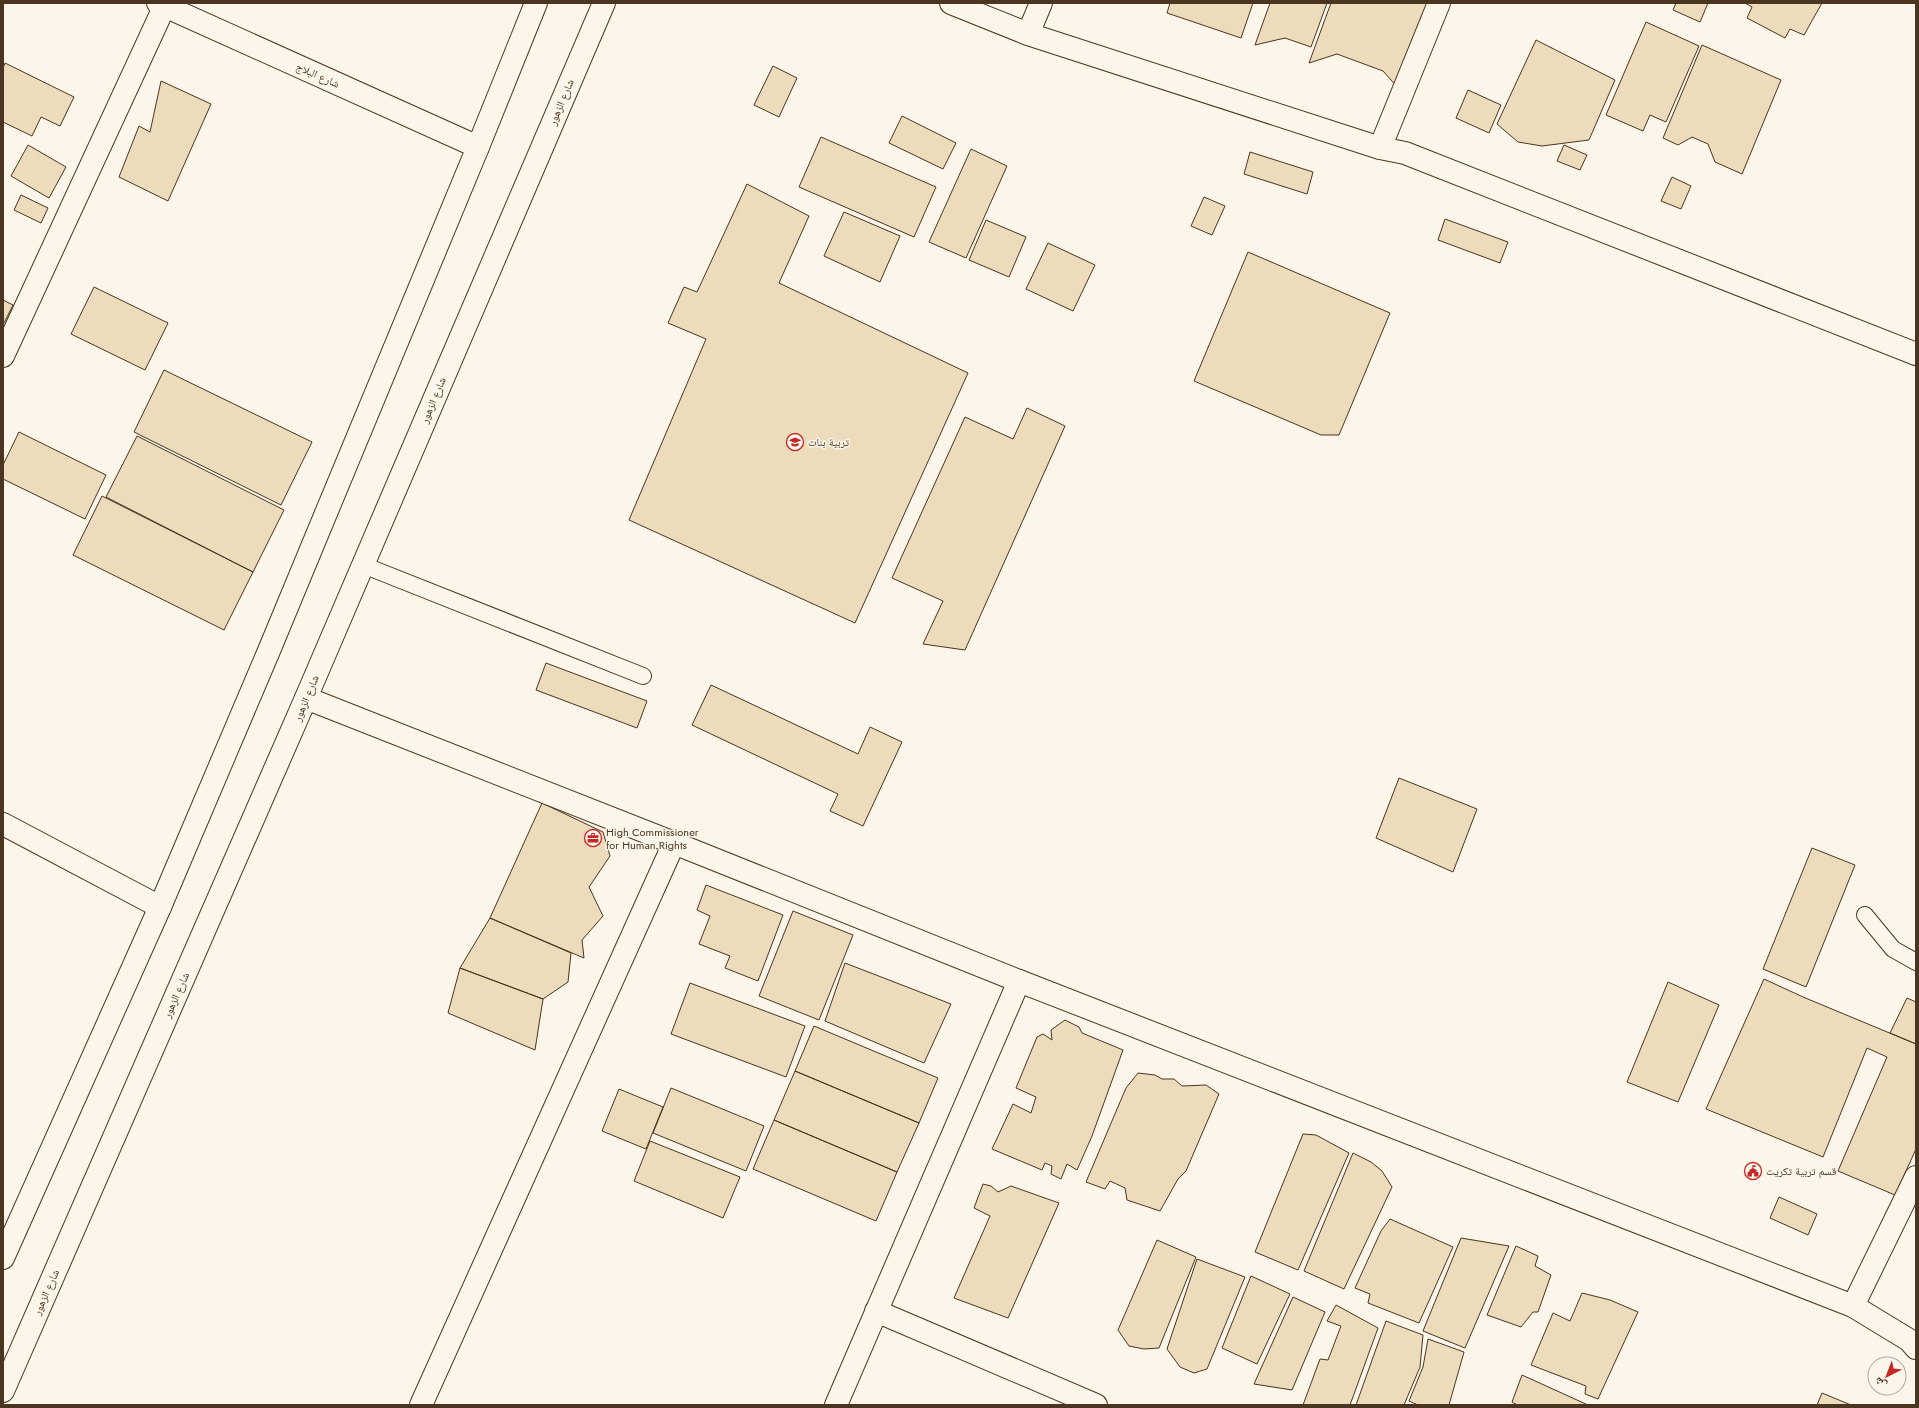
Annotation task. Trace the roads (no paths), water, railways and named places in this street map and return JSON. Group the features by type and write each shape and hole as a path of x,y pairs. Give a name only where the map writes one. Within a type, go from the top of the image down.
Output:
{"street":[{"path":"3,1258 160,907 268,653 478,148 536,3"},
{"name":"شارع الزهور","path":"3,1391 306,698 604,3"},
{"path":"951,3 1028,34 1380,148 1405,154 1916,354"},
{"path":"1028,34 1041,3"},
{"path":"1380,148 1439,3"},
{"path":"3,356 163,4"},
{"name":"شارع البلاج","path":"163,4 478,148"},
{"path":"306,698 1019,981 1854,1306 1909,1340 1916,1348"},
{"path":"3,824 160,907"},
{"path":"421,1405 674,843"},
{"path":"836,1405 1019,981"},
{"path":"1854,1306 1916,1177"},
{"path":"876,1311 1096,1405"}],"lane":[{"path":"363,565 643,676"},
{"path":"1865,915 1893,949 1916,962"}],"place":[{"name":"تربية بنات","path":"795,442"},
{"name":"High Commissioner for Human Rights","path":"593,838"},
{"name":"قسم تربية تكريت","path":"1753,1171"}]}
